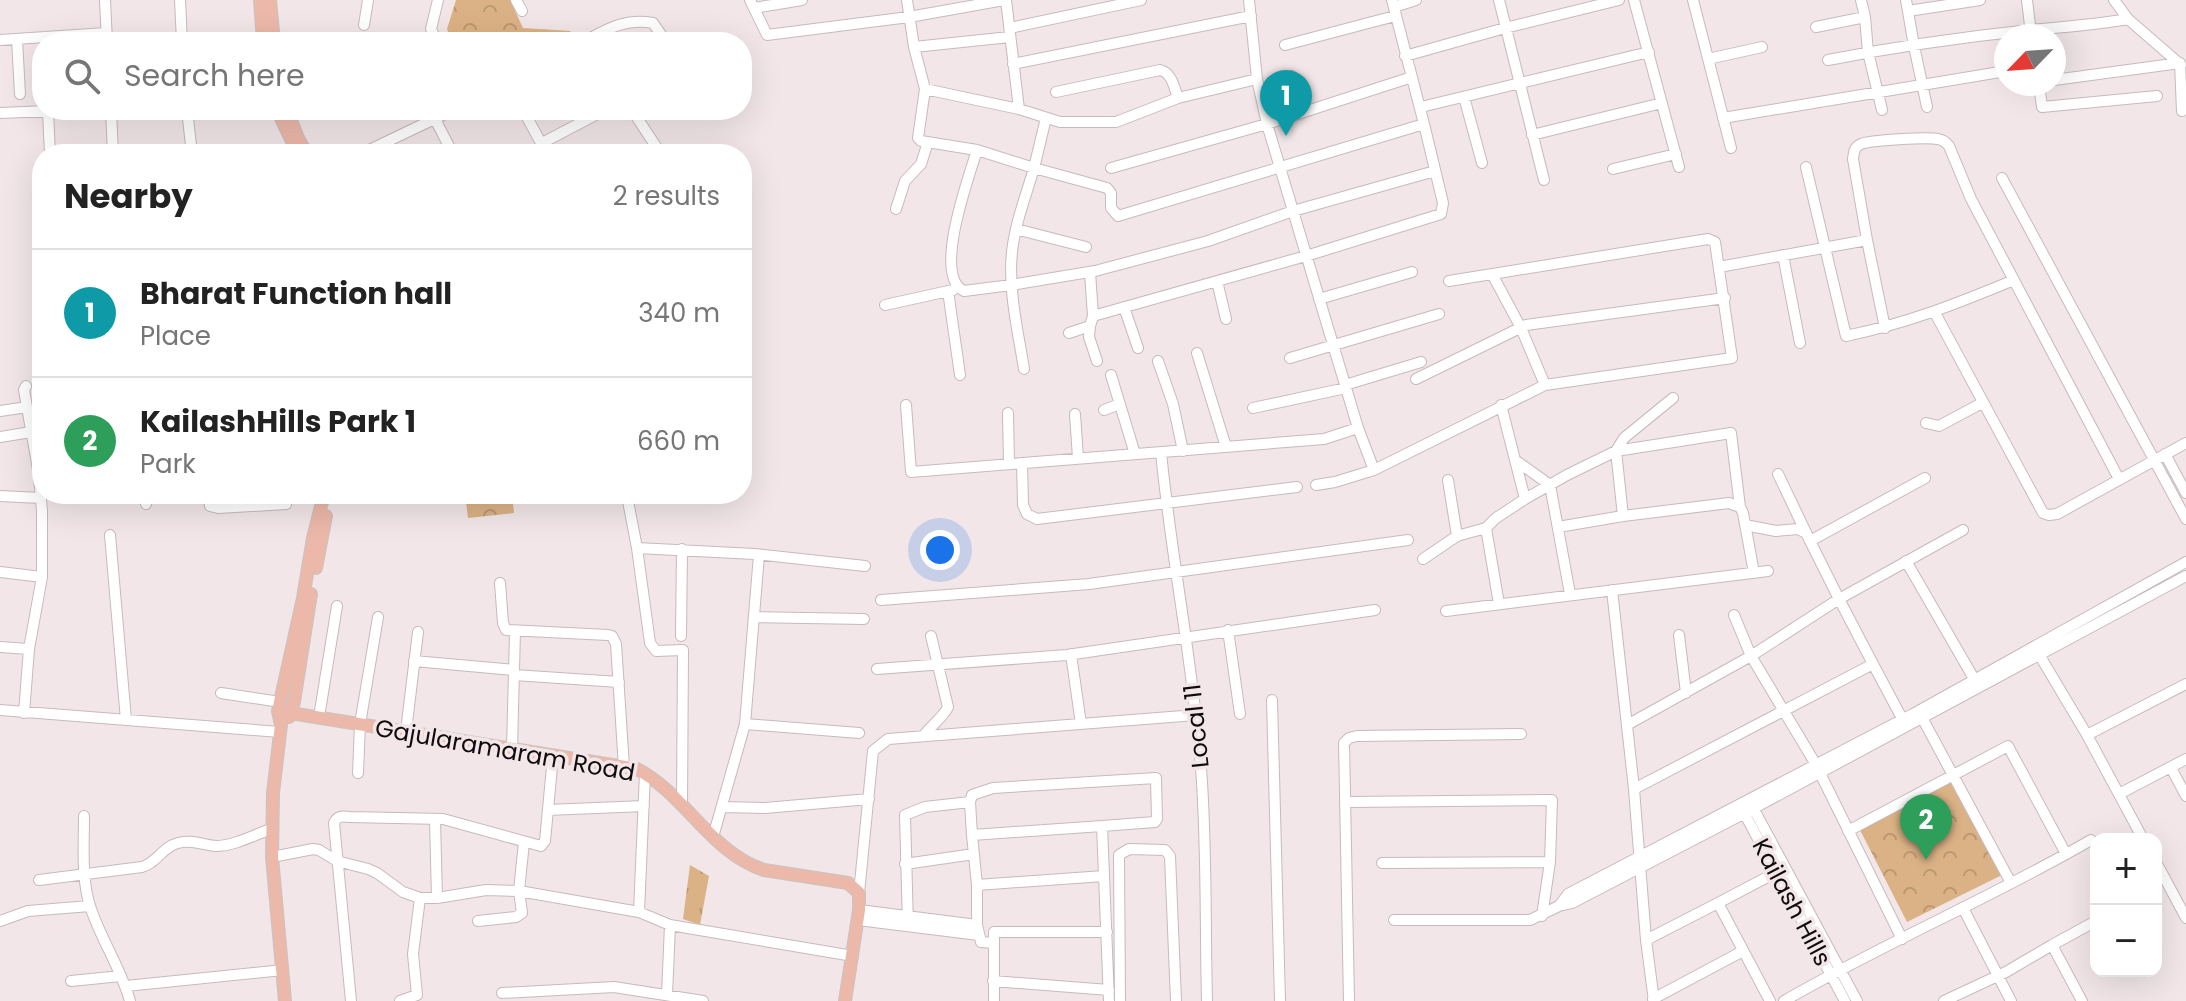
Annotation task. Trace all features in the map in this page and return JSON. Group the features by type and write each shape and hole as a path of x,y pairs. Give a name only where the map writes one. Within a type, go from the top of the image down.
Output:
{"main road":[{"path":"260,0 262,32"},
{"path":"270,0 273,32"},
{"path":"282,120 293,144"},
{"path":"291,120 301,144"},
{"path":"285,1001 271,829 283,708 322,504"},
{"path":"283,708 329,504"},
{"name":"Gajularamaram Road","path":"283,708 319,717 637,769 682,805 713,837 751,865 764,870 848,883 859,893"},
{"path":"845,1001 859,915 859,893"}],"street":[{"path":"105,0 107,32"},
{"path":"180,0 182,32"},
{"path":"364,25 368,0"},
{"path":"432,32 438,0"},
{"path":"516,0 522,11"},
{"path":"802,0 752,4 767,35 909,17 1005,0 1019,109"},
{"path":"907,0 914,47 925,89 918,138 977,150 1107,188 1111,193 1111,208 1118,216 1424,124"},
{"path":"914,47 1010,33 1141,0"},
{"path":"1249,0 1257,79 1267,124 1358,428 1374,470"},
{"path":"1285,45 1416,0"},
{"path":"1499,0 1544,180"},
{"path":"1405,56 1619,0"},
{"path":"1634,0 1679,167"},
{"path":"1693,0 1731,148"},
{"path":"1861,0 1868,52 1882,110"},
{"path":"1927,107 1907,6 1980,0"},
{"path":"2027,0 2029,24"},
{"path":"2114,0 2128,19 2183,66"},
{"path":"1069,333 1124,307 1441,214 1443,203 1394,8"},
{"path":"1013,64 1251,16"},
{"path":"1816,27 1865,17"},
{"path":"2066,29 2128,19"},
{"path":"602,32 636,20 653,23 659,32"},
{"path":"1828,60 1868,52 1994,37"},
{"path":"17,39 20,94"},
{"path":"0,40 32,39"},
{"path":"1708,59 1762,47"},
{"path":"1421,107 1649,52"},
{"path":"2066,79 2183,66"},
{"path":"2182,111 2183,66"},
{"path":"1056,92 1160,70 1169,75 1178,98"},
{"path":"1723,118 1994,73"},
{"path":"1292,76 1303,112"},
{"path":"1111,168 1267,124 1412,77"},
{"path":"925,89 1019,109 1060,122 1116,122 1178,98 1257,79"},
{"path":"2041,96 2042,107 2157,96"},
{"path":"1464,97 1482,163"},
{"path":"1532,135 1662,103"},
{"path":"0,113 32,112"},
{"path":"1024,369 1011,285 1012,250 1046,118"},
{"path":"48,120 50,144"},
{"path":"111,120 113,144"},
{"path":"188,120 191,144"},
{"path":"382,144 433,120"},
{"path":"436,120 448,144"},
{"path":"529,120 542,143 586,120"},
{"path":"639,120 654,144"},
{"path":"1885,328 1867,240 1854,150 1864,142 1938,140 1949,146 1971,199 2119,479"},
{"path":"896,209 905,181 921,164 928,142"},
{"path":"960,375 951,240 977,150"},
{"path":"1613,169 1676,154"},
{"path":"1806,167 1846,336 1935,313 2014,280"},
{"path":"885,305 954,290 1011,285 1090,272 1208,241 1293,211 1435,171"},
{"path":"2002,178 2160,456 2186,493"},
{"path":"1016,229 1086,247"},
{"path":"1316,485 1374,470 1545,385 1732,358 1715,242 1708,239 1449,281"},
{"path":"1719,267 1867,240"},
{"path":"1783,255 1800,343"},
{"path":"1090,272 1089,337 1097,361"},
{"path":"1318,297 1412,272"},
{"path":"1492,274 1521,328 1545,385"},
{"path":"1217,281 1226,319"},
{"path":"1416,379 1526,325 1725,298"},
{"path":"1124,307 1138,348"},
{"path":"1935,313 2043,513 2057,514 2186,443"},
{"path":"1290,358 1439,314"},
{"path":"1197,353 1226,447"},
{"path":"1158,361 1173,404 1183,451"},
{"path":"1253,408 1346,387 1421,362"},
{"path":"1111,375 1135,454"},
{"path":"26,386 24,390 32,439"},
{"path":"1623,516 1616,451 1624,438 1673,398"},
{"path":"1926,423 1939,426 1982,403"},
{"path":"1104,410 1120,404"},
{"path":"906,405 911,472 1324,439 1358,428"},
{"path":"1501,405 1525,499"},
{"path":"0,411 27,407"},
{"path":"1008,413 1009,464"},
{"path":"1075,414 1078,458"},
{"path":"0,437 31,432"},
{"path":"1423,559 1457,536 1486,528 1525,499 1616,451 1731,433 1740,507 1754,573"},
{"name":"Local 11","path":"1161,452 1201,770 1207,1001"},
{"path":"2160,456 2186,519"},
{"path":"1515,460 1550,485 1570,594"},
{"path":"1022,463 1023,505 1027,514 1037,519 1297,487"},
{"path":"1778,474 1904,722"},
{"path":"1808,537 1925,478"},
{"path":"1448,480 1457,536"},
{"path":"0,496 32,498"},
{"path":"1558,527 1729,503 1740,507"},
{"path":"24,713 29,649 42,577 41,504"},
{"path":"210,504 218,508 286,504"},
{"path":"629,504 650,643 656,651 683,650 682,805"},
{"path":"1745,525 1776,531 1798,529 1808,537"},
{"path":"1486,528 1499,604"},
{"path":"1627,725 1751,656 1839,599 1963,530"},
{"path":"110,535 126,720"},
{"path":"881,600 1043,589 1408,540"},
{"path":"637,548 759,555 865,566"},
{"path":"681,636 682,549"},
{"path":"713,837 745,724 759,555"},
{"path":"1906,561 1976,683"},
{"path":"1394,920 1530,920 1572,903 2036,650 2186,562"},
{"path":"1446,611 1768,571"},
{"path":"0,572 42,577"},
{"path":"2036,650 2186,576"},
{"path":"500,583 506,630 612,636 616,644 624,767"},
{"path":"1612,590 1654,1000 1743,951"},
{"path":"319,717 337,606"},
{"path":"877,669 1071,654 1375,610"},
{"path":"1734,615 1751,656 1817,768 1902,939"},
{"path":"358,773 360,724 378,617"},
{"path":"754,617 864,619"},
{"path":"1228,630 1240,714"},
{"path":"512,749 515,631"},
{"path":"406,731 418,632"},
{"path":"1679,635 1686,693"},
{"path":"924,735 948,707 931,636"},
{"path":"0,647 29,649"},
{"path":"2036,650 2087,735 2140,833"},
{"path":"1071,654 1081,724"},
{"path":"414,661 619,682"},
{"path":"1634,789 1873,664"},
{"path":"2087,735 2186,684"},
{"path":"221,693 283,708"},
{"path":"1272,700 1280,1001"},
{"path":"0,710 280,729"},
{"path":"1920,714 2011,883"},
{"path":"859,893 873,751 888,739 1196,715"},
{"path":"745,724 859,733"},
{"path":"1349,1001 1344,743 1349,738 1368,735 1521,734"},
{"path":"1848,831 2008,746 2066,854"},
{"path":"351,1001 334,823 339,816 435,819 537,845 544,844 553,756"},
{"path":"2119,794 2186,759"},
{"path":"2171,768 2186,796"},
{"path":"639,912 645,773"},
{"path":"972,835 1155,822 1156,778 993,788 972,795 970,802 972,835 977,885 978,930 981,942 994,943"},
{"path":"722,807 765,808 869,799"},
{"path":"1347,802 1552,800 1550,862 1542,916"},
{"path":"909,922 905,815 925,807 970,802"},
{"path":"548,810 644,806"},
{"path":"1559,906 1568,894 1639,856 1746,806"},
{"name":"Kailash Hills","path":"1746,806 1835,972 1845,1001"},
{"path":"84,816 85,875 90,906 130,1001"},
{"path":"435,819 437,898"},
{"path":"993,981 1109,995 1102,826"},
{"path":"39,880 149,865 175,843 186,841 220,846 271,829"},
{"path":"1784,1001 2090,841"},
{"path":"478,921 519,916 522,909 519,891 524,842"},
{"path":"1120,1001 1119,855 1129,849 1165,850 1170,856 1176,1001"},
{"path":"272,857 319,850 337,861 377,873 403,892 420,898 486,890 519,891 639,912 670,925 853,956"},
{"path":"905,864 974,854"},
{"path":"1382,863 1550,862"},
{"path":"1646,940 1780,870"},
{"path":"2162,871 2183,904 2186,918"},
{"path":"977,885 1104,876"},
{"path":"400,1001 420,998 413,954 420,898"},
{"path":"1718,903 1770,1001"},
{"path":"0,921 28,911 90,906"},
{"path":"1963,908 2011,1001"},
{"path":"859,915 978,930"},
{"path":"1944,1001 1998,976 2090,924"},
{"path":"667,995 670,925"},
{"path":"994,1001 994,932 1107,932"},
{"path":"2052,945 2082,1001"},
{"path":"71,981 123,981 283,970"},
{"path":"1835,972 1857,1001"},
{"path":"502,993 540,996 614,987 651,997 667,995 703,1001"}],"green space":[{"path":"456,0 510,0 523,28 571,31 448,32"},
{"path":"466,504 513,504 514,513 468,518"},
{"path":"1952,780 2004,874 1907,922 1860,830"},
{"path":"690,865 709,876 700,925 683,919"}],"place":[{"name":"Bharat Function hall","path":"1286,136"},
{"name":"KailashHills Park 1","path":"1926,860"}]}
